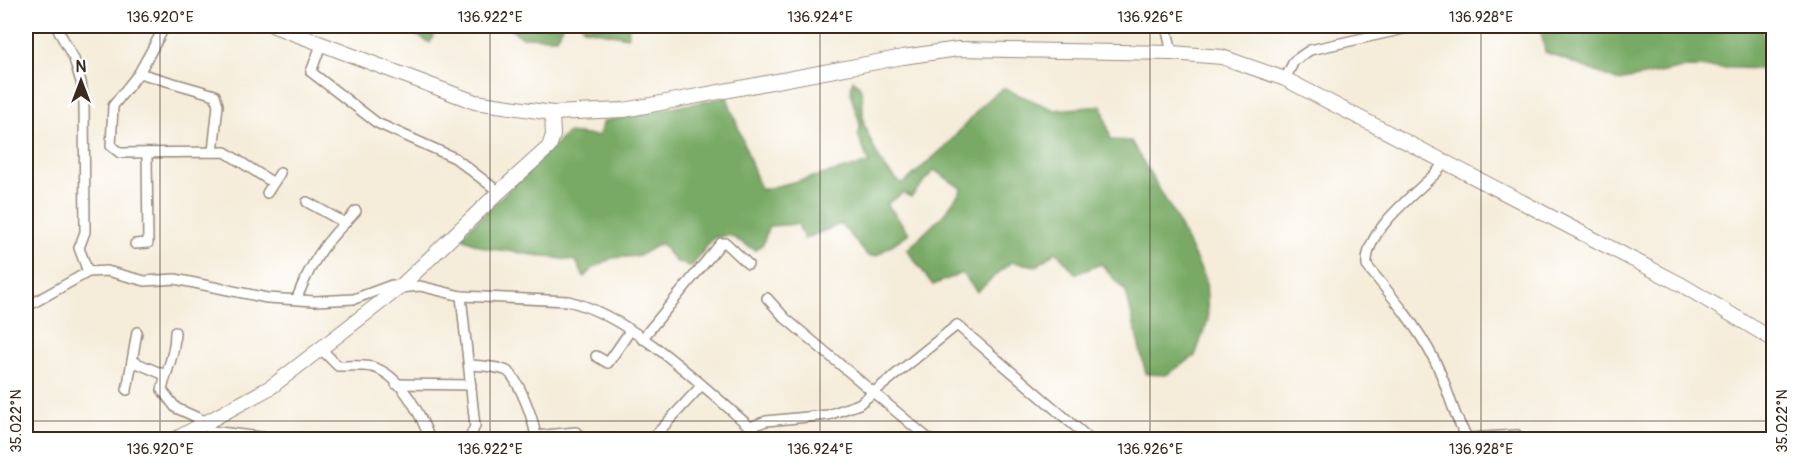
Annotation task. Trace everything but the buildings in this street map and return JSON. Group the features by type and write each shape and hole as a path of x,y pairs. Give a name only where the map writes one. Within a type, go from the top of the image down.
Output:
{"street":[{"path":"57,26 74,59 84,103 85,232 79,248 88,272"},
{"path":"165,26 140,73 113,106 111,146 120,153 225,152 272,182"},
{"path":"274,26 475,102 552,112 624,110 903,57 958,50 1172,52 1222,57 1285,79 1682,285 1773,340"},
{"path":"1166,26 1172,52"},
{"path":"1285,79 1294,61 1310,50 1417,26"},
{"path":"321,45 311,72 377,123 455,158 498,192"},
{"path":"140,73 215,95 218,105 213,152"},
{"path":"174,440 209,431 322,350 399,288 498,192 549,147 554,135 552,112"},
{"path":"135,244 148,243 147,153"},
{"path":"1443,163 1437,172 1375,234 1366,255 1368,266 1412,321 1436,363 1460,427 1468,438 1517,435 1518,440"},
{"path":"267,193 272,182 280,173"},
{"path":"307,202 345,223"},
{"path":"297,298 313,260 325,243 356,211"},
{"path":"642,339 721,243 726,243 748,264"},
{"path":"26,307 88,272 107,272 145,281 175,279 267,298 335,301 354,299 392,285 399,288 420,286 461,296 567,301 581,304 642,339 765,440"},
{"path":"461,296 475,426 469,440"},
{"path":"767,298 785,318 930,440"},
{"path":"750,427 766,421 828,415 859,404 957,325 1091,440"},
{"path":"596,356 608,363 630,331"},
{"path":"127,390 137,332"},
{"path":"175,332 175,352 165,375 162,390 176,408 209,431 286,440"},
{"path":"322,350 338,366 373,368 396,384 411,401 430,440"},
{"path":"132,361 165,375"},
{"path":"470,364 500,369 513,377 534,423 535,438 576,432 585,440"},
{"path":"396,384 471,385"},
{"path":"651,440 701,386"}],"green space":[{"path":"401,26 423,26 434,35 430,43"},
{"path":"506,26 563,26 557,38 522,37"},
{"path":"582,26 629,26 628,37 585,29"},
{"path":"1540,26 1761,26 1769,69 1689,67 1619,81 1545,52"},
{"path":"853,80 861,89 863,121 875,151 889,173 903,184 947,145 986,101 1003,88 1055,110 1102,106 1111,140 1131,141 1174,214 1206,280 1208,320 1195,356 1166,375 1146,374 1126,292 1101,264 1076,274 1056,251 1037,266 1011,262 977,292 962,273 933,285 907,250 945,213 962,189 934,170 911,197 903,193 887,204 909,233 876,256 868,256 841,224 804,239 798,224 769,226 763,244 755,250 729,235 713,238 691,267 675,261 661,243 639,256 612,258 595,267 584,277 576,261 485,248 460,237 567,133 598,136 604,121 727,97 761,190 869,163 858,135 860,128 851,89"}]}
